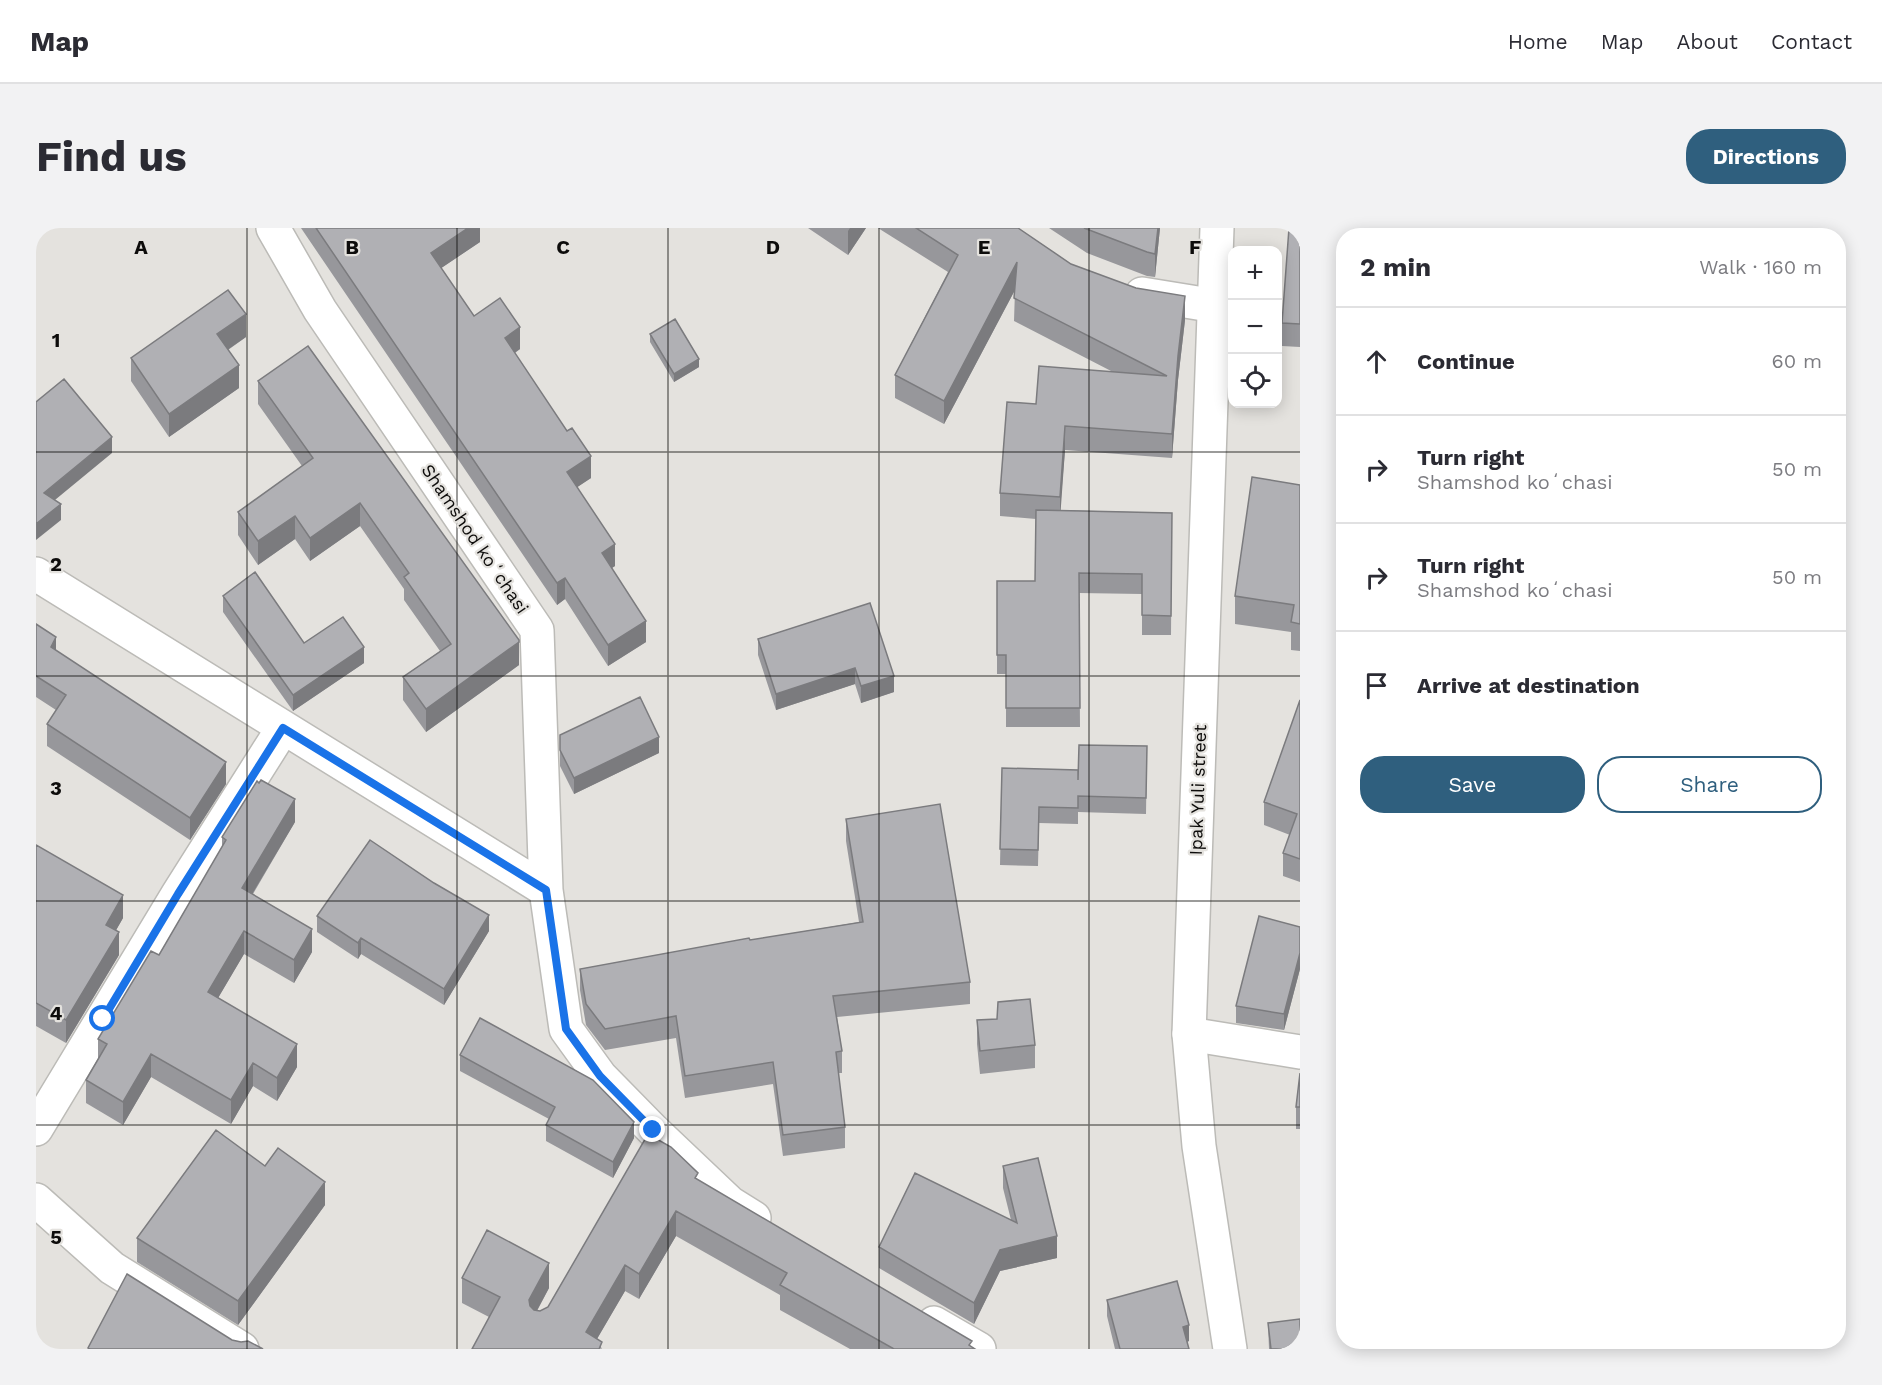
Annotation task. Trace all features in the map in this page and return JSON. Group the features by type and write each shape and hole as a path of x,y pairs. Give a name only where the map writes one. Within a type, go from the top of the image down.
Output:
{"street":[{"name":"Shamshod koʻchasi","path":"273,228 320,310 537,630 546,890 566,1029 600,1076 674,1151 730,1203 780,1233"},
{"name":"Ipak Yuli street","path":"1217,228 1189,1034 1199,1146 1230,1349"},
{"path":"1110,282 1143,294 1216,306"},
{"path":"36,574 546,890"},
{"path":"36,1129 178,894 283,728"},
{"path":"1189,1034 1300,1052"},
{"path":"36,1200 112,1268 242,1349"},
{"path":"909,1308 979,1349"}],"building":[{"path":"316,228 468,228 431,253 474,316 500,298 520,327 505,338 567,431 572,428 591,456 567,472 615,544 602,553 646,621 608,645 565,578 557,583"},
{"path":"916,228 1018,228 1071,264 1136,288 1185,296 1172,434 1065,426 1060,497 1000,493 1007,402 1036,404 1039,366 1167,376 1014,298 1017,262 944,401 895,375 958,255"},
{"path":"1084,228 1158,228 1155,254 1147,252"},
{"path":"1289,228 1300,228 1300,324 1282,323"},
{"path":"228,290 246,314 217,334 239,365 169,414 131,358"},
{"path":"675,319 699,359 674,374 650,334"},
{"path":"308,346 519,640 426,709 403,677 451,644 404,577 409,573 360,503 310,538 295,516 258,541 238,512 313,458 258,381"},
{"path":"64,379 112,437 44,493 61,504 36,524 36,402"},
{"path":"1252,477 1300,485 1300,624 1291,622 1294,605 1235,596"},
{"path":"1036,510 1172,513 1171,616 1142,615 1142,574 1079,573 1080,708 1006,708 1006,655 997,655 997,581 1035,581"},
{"path":"255,572 304,643 343,617 364,647 293,695 223,596"},
{"path":"870,603 894,676 861,686 855,668 776,694 758,639"},
{"path":"36,624 56,637 51,647 226,762 190,818 47,724 66,695 36,676"},
{"path":"640,697 659,737 574,778 560,750 560,735"},
{"path":"1300,700 1300,859 1283,853 1297,814 1264,802"},
{"path":"1079,745 1147,746 1146,798 1078,796 1078,808 1039,807 1038,850 1000,849 1002,768 1078,770 1078,780"},
{"path":"261,780 295,799 242,888 312,929 294,960 244,931 208,992 297,1044 277,1078 253,1063 231,1100 151,1054 123,1102 86,1080 107,1044 98,1039 151,951 159,955 226,840 222,837 257,781 259,783"},
{"path":"940,804 970,982 833,996 842,1051 836,1052 845,1127 783,1135 773,1062 685,1076 676,1016 605,1029 586,1004 580,969 749,938 750,940 863,922 846,819"},
{"path":"370,840 434,883 489,915 444,989 361,938 358,943 317,916"},
{"path":"36,845 123,895 106,925 119,932 66,1020 36,1003"},
{"path":"1259,916 1300,927 1300,953 1284,1014 1236,1006"},
{"path":"1030,999 1035,1045 980,1051 977,1020 997,1019 998,1002"},
{"path":"480,1018 593,1080 634,1122 613,1162 546,1125 555,1107 460,1055"},
{"path":"1300,1073 1300,1107 1296,1107"},
{"path":"216,1130 265,1166 278,1148 325,1182 238,1301 137,1238"},
{"path":"648,1134 671,1147 698,1173 695,1178 972,1341 969,1345 975,1349 894,1349 780,1285 787,1273 676,1211 639,1274 625,1265 586,1332 602,1342 599,1349 472,1349 500,1297 462,1278 487,1230 549,1263 529,1300 534,1310 540,1311 548,1307"},
{"path":"1038,1158 1057,1236 1000,1250 974,1303 879,1247 915,1173 1017,1223 1003,1166"},
{"path":"127,1274 232,1340 248,1341 263,1349 88,1348"},
{"path":"1177,1281 1189,1325 1183,1327 1189,1349 1120,1349 1107,1300"},
{"path":"1300,1319 1300,1349 1271,1349 1268,1323"}],"route":[{"path":"103,1019 178,894 283,728 546,890 566,1029 600,1076 653,1130"}]}
